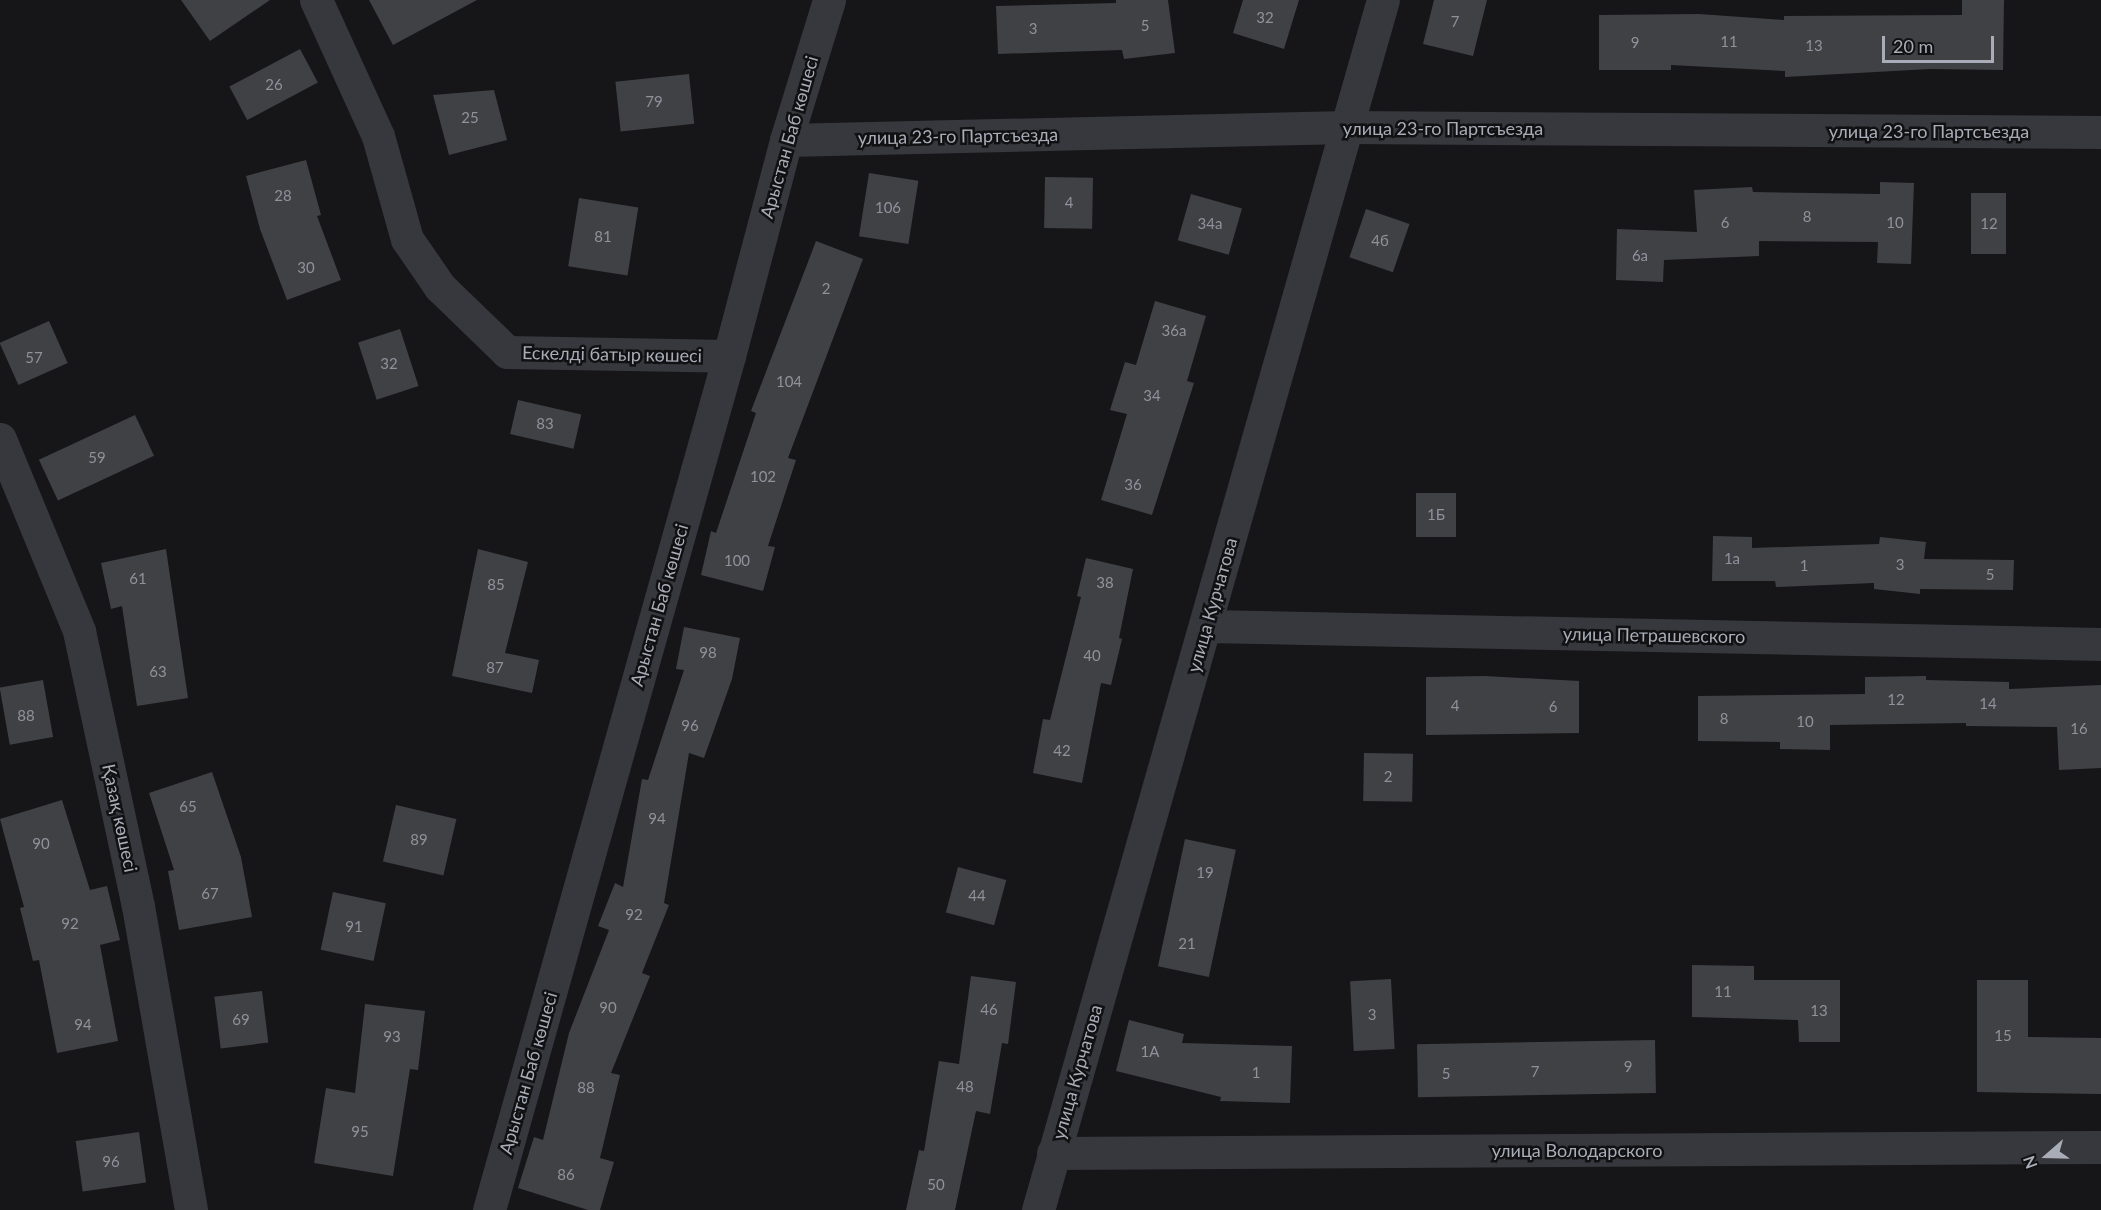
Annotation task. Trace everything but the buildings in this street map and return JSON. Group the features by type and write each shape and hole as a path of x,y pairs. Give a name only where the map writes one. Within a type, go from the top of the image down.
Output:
{"street":[{"name":"Ескелді батыр көшесі","path":"316,0 378,136 407,239 440,287 507,352 729,356"},
{"name":"Арыстан Баб көшесі","path":"489,1210 729,356 786,140 829,0"},
{"name":"улица Курчатова","path":"1038,1210 1383,0"},
{"name":"улица 23-го Партсъезда","path":"786,140 1347,127 2101,132"},
{"name":"Қазақ көшесі","path":"0,440 79,631 138,906 191,1210"},
{"name":"улица Петрашевского","path":"1206,626 2101,644"},
{"name":"улица Володарского","path":"1053,1153 2101,1147"}]}
